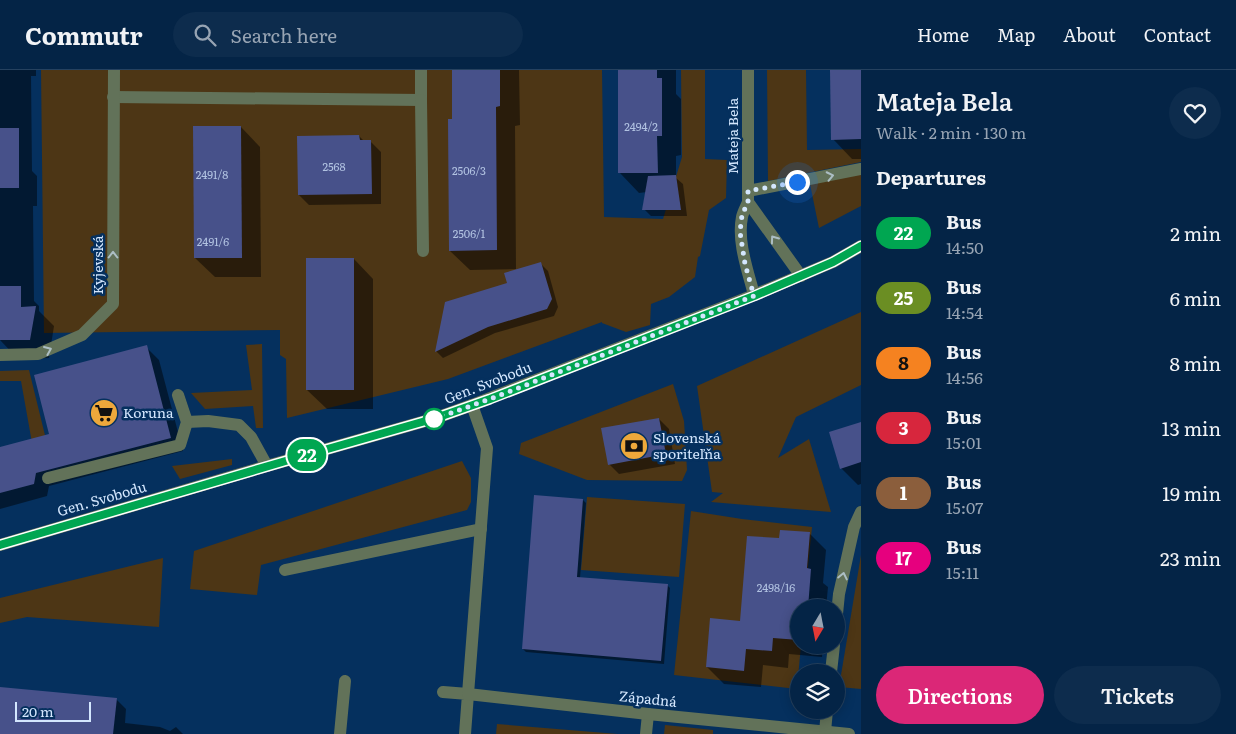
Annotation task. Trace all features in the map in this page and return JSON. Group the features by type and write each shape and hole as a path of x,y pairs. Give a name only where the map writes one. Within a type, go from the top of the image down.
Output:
{"street":[{"name":"Kyjevská","path":"0,355 38,354 82,335 113,304 114,70"},
{"path":"421,70 423,251"},
{"name":"Mateja Bela","path":"748,70 748,197 742,215 740,232 745,264 754,296"},
{"path":"113,97 421,100"},
{"path":"800,276 748,197 861,169"},
{"name":"Gen. Svobodu","path":"833,262 861,246"},
{"name":"Gen. Svobodu","path":"0,545 436,418 754,296 861,252"},
{"path":"48,478 180,445 187,422 178,395"},
{"path":"465,734 487,448 472,405"},
{"path":"187,422 208,421 239,425 251,437 267,466"},
{"path":"839,599 854,527 861,512"},
{"path":"285,570 482,528"},
{"path":"340,734 345,682"},
{"name":"Západná","path":"443,692 850,734"},
{"path":"646,734 648,714"},
{"path":"825,732 826,719"}],"shaded area":[{"path":"41,70 602,70 604,217 663,219 682,157 681,70 705,70 705,159 727,160 726,198 709,210 695,277 669,297 651,304 650,325 626,332 602,322 448,379 287,418 286,359 280,355 280,330 44,333"},
{"path":"767,70 806,70 807,150 861,149 861,162 768,181"},
{"path":"861,173 861,206 819,228 810,184"},
{"path":"861,312 861,385 796,417 778,458 809,439 831,512 711,502 723,493 712,492 697,386"},
{"path":"262,344 263,428 256,428 253,406 205,409 191,393 252,390 246,345"},
{"path":"29,370 53,468 37,471 21,381 0,381 0,371"},
{"path":"673,384 684,421 687,470 682,481 587,480 519,454 521,443"},
{"path":"232,459 232,465 180,479 172,466"},
{"path":"462,461 471,478 471,502 467,510 261,565 257,595 190,589 194,551"},
{"path":"587,497 685,504 679,577 581,570"},
{"path":"691,511 812,527 805,599 790,599 790,654 800,654 799,664 790,664 790,688 674,675"},
{"path":"861,555 861,689 845,688 845,664 843,664"},
{"path":"163,558 159,627 27,617 0,623 0,598"},
{"path":"497,724 618,734 496,734"},
{"path":"665,725 713,730 713,734 664,734"}],"building":[{"path":"452,70 500,70 500,106 496,107 497,250 449,251 448,119 452,119"},
{"path":"618,70 657,70 657,78 662,78 662,136 657,136 658,173 618,173"},
{"path":"830,70 861,70 861,139 831,140"},
{"path":"193,126 241,126 242,258 194,258"},
{"path":"0,128 19,128 19,188 0,188"},
{"path":"359,135 360,140 371,140 372,194 298,195 297,136"},
{"path":"676,175 681,210 642,210 648,176"},
{"path":"306,258 354,258 354,390 306,390"},
{"path":"541,262 552,299 547,309 488,327 435,352 445,302 507,283 504,273"},
{"path":"0,286 21,286 21,307 36,306 30,340 0,340"},
{"name":"Koruna","path":"147,345 171,438 36,473 34,484 0,493 0,447 49,434 34,375"},
{"name":"Slovenská sporiteľňa","path":"659,418 666,454 608,465 601,428"},
{"path":"861,422 861,462 840,469 829,432"},
{"path":"534,495 583,499 577,577 668,584 661,661 522,649"},
{"path":"780,530 810,532 807,568 811,569 809,599 790,599 790,639 773,638 772,651 746,649 744,671 706,667 710,618 740,621 747,536 779,538"},
{"path":"0,687 117,698 113,734 0,734"}],"bus line":[{"name":"22","path":"0,545 436,418 490,399 754,296 833,262 861,246"}],"place":[{"name":"Koruna","path":"104,413"},
{"name":"Slovenská sporiteľňa","path":"634,446"}],"route":[{"path":"434,419 754,296 745,264 740,232 742,215 748,202 748,191 797,182"}]}
